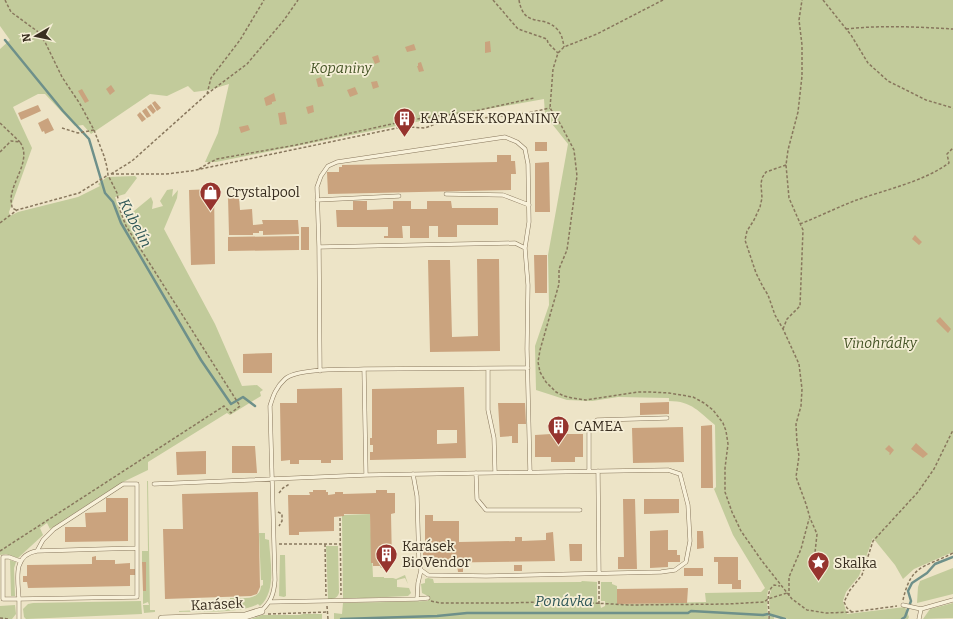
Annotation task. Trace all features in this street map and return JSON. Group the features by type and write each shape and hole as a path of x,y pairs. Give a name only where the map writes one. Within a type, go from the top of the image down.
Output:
{"street":[{"name":"Karásek","path":"162,619 245,616 261,610"}],"lane":[{"path":"320,371 317,187 321,176 328,166 337,162 505,137 517,142 524,149 528,164 529,222 525,248 528,285 530,472"},
{"path":"446,194 503,195 529,205"},
{"path":"317,200 399,196"},
{"path":"319,247 515,243 525,248"},
{"name":"Karásek","path":"261,610 269,602 275,590 270,406 274,393 285,379 296,373 364,369 528,368"},
{"path":"364,369 366,476"},
{"path":"488,369 488,410 494,438 495,472"},
{"path":"589,471 589,431 591,426 597,420 667,418"},
{"path":"154,484 495,472 668,470 680,474 688,505 690,541 686,562 675,570 661,572 472,576 428,575 421,570"},
{"path":"598,471 599,573"},
{"path":"476,473 477,499 486,510 580,510"},
{"path":"414,474 417,496 419,562 421,570 417,599"},
{"path":"20,561 9,557 2,557 3,599 137,597 137,484 123,484 54,528 43,540 37,551"},
{"path":"19,619 18,570 20,561 27,554 37,551 137,548"},
{"path":"269,602 428,598"},
{"path":"903,605 914,606 921,609 953,600"},
{"path":"919,619 921,609"}],"path":[{"path":"0,550 224,406 231,413 240,406 126,226 120,210 117,194 108,174 104,156 94,130 80,104 62,77 45,42 37,31 11,12 5,0"},
{"path":"207,94 212,78 240,40 264,0"},
{"path":"111,174 132,161 207,94 247,64 284,20 298,0"},
{"path":"493,0 518,30 547,39 548,43 558,54"},
{"path":"519,0 520,9 525,15 531,19 548,23 557,29 562,35 564,47"},
{"path":"567,250 576,196 577,176 574,150 550,108 553,70 558,54 564,47 603,31 663,0"},
{"path":"783,329 787,319 800,306 803,230 790,198 786,165 788,150 798,112 802,76 802,45 799,20 802,0"},
{"path":"823,0 858,44 868,63 888,81 926,100 953,108"},
{"path":"846,29 886,26 953,29"},
{"path":"198,170 217,159 303,143 410,120 475,111 534,98"},
{"path":"0,223 16,210 79,194 108,174 166,174 198,170 397,128 425,128 438,123 520,114 550,108"},
{"path":"0,123 20,142 24,148 24,157 11,199 12,208 16,210"},
{"path":"62,128 78,133 94,130"},
{"path":"0,152 12,141 20,142"},
{"path":"800,224 852,202 912,181 940,169 948,163 947,154 953,148"},
{"path":"786,165 766,172 762,178 762,198 760,207 747,231 745,240 756,273 768,295 775,315 799,364 802,377 801,406 796,424 799,456 796,477 817,534 814,562 819,583"},
{"path":"852,612 847,608 844,602 850,590 862,575 873,541 918,492 934,469 953,430"},
{"path":"278,496 280,490 288,485 288,479"},
{"path":"278,507 278,512 282,514 282,521 279,527"},
{"path":"340,518 341,601"},
{"path":"789,596 789,577 801,549 810,518"},
{"path":"279,538 279,544 340,544"},
{"path":"325,544 326,601 328,619"},
{"path":"769,619 770,609 768,599 771,587 777,584 782,587 799,605 807,610 815,612 852,612 903,605 908,583 916,571 919,568 953,553"},
{"path":"599,582 599,604"},
{"path":"428,598 433,602 440,603 574,601 599,604 630,605 728,604 764,602 768,599 787,593"},
{"path":"261,610 263,614 328,613"},
{"path":"0,618 9,619"}],"green space":[{"path":"0,0 953,0 953,552 914,569 903,579 895,565 873,538 859,576 846,592 843,601 847,614 905,607 909,617 908,619 788,619 774,615 774,619 770,619 769,597 771,591 768,590 768,619 334,619 334,613 342,614 343,603 428,601 428,596 422,593 421,584 425,583 425,579 428,578 433,579 434,583 597,582 597,602 600,603 601,608 605,606 605,601 601,601 601,582 612,582 612,584 617,586 617,604 706,602 705,593 761,592 765,588 733,535 714,489 716,487 715,425 695,408 677,401 669,401 669,398 618,397 592,401 567,400 536,390 535,346 549,305 548,255 568,144 545,115 544,99 421,121 216,162 205,162 218,133 229,84 209,90 194,92 188,86 167,96 150,94 91,134 83,125 75,126 45,94 38,94 13,107 32,148 9,212 10,216 18,212 78,197 100,186 98,184 107,177 135,176 137,178 125,194 115,197 123,220 151,197 153,202 152,209 163,206 160,201 167,190 173,189 172,197 178,190 177,198 164,229 215,324 242,386 257,385 263,390 260,392 261,396 230,415 227,413 148,462 148,470 121,483 50,529 47,523 40,528 43,535 18,558 6,554 0,555 0,49 10,40 0,26"},
{"path":"147,481 150,610 155,610 155,612 144,613 143,605 149,605 148,602 143,604 143,591 146,591 146,562 142,562 142,551 148,551"},
{"path":"370,514 373,577 396,579 405,575 408,584 405,578 397,580 397,587 409,588 411,593 408,596 343,599 342,516"},
{"path":"259,533 265,533 265,539 269,540 271,566 271,584 269,592 260,606 258,604 231,611 179,612 230,609 230,598 250,598 257,594 263,585 263,580 261,580"},
{"path":"326,546 338,546 339,593 336,598 332,599 328,599"},
{"path":"280,555 285,555 286,596 284,597 279,596"},
{"path":"10,560 16,562 14,568 15,596 11,596"},
{"path":"953,568 953,594 917,603 920,581"},
{"path":"141,601 142,614 26,619 24,617 23,609 28,604 33,603"},
{"path":"953,603 953,618 923,619 930,609"},
{"path":"15,605 16,614 12,619 0,619 0,606"},
{"path":"322,614 322,619 251,619 262,615"}],"building":[{"path":"490,41 491,52 485,53 485,42"},
{"path":"414,44 416,50 407,52 405,47"},
{"path":"378,55 380,62 375,64 372,57"},
{"path":"421,62 424,71 419,72 417,66 418,63"},
{"path":"321,77 324,86 318,87 316,79"},
{"path":"377,81 379,87 373,89 371,82"},
{"path":"111,85 115,91 110,95 106,89"},
{"path":"355,87 358,94 350,97 347,90"},
{"path":"82,89 89,101 85,103 78,91"},
{"path":"274,93 276,101 266,106 264,98"},
{"path":"155,101 161,108 157,111 152,103"},
{"path":"151,104 156,111 153,114 147,107"},
{"path":"38,105 41,111 21,120 18,113"},
{"path":"313,105 314,112 308,114 306,107"},
{"path":"146,108 151,116 147,118 142,111"},
{"path":"140,112 146,119 142,122 137,115"},
{"path":"285,112 287,124 280,125 278,113"},
{"path":"48,118 54,130 45,134 44,131 42,132 38,123"},
{"path":"248,125 250,130 241,133 239,127"},
{"path":"535,142 547,142 547,151 535,151"},
{"path":"497,155 511,155 511,161 515,161 516,174 511,174 511,190 328,194 327,172 339,172 339,167 342,167 342,165 497,162"},
{"path":"549,162 550,212 535,212 535,163"},
{"path":"214,189 215,264 191,265 189,190"},
{"path":"228,197 239,197 240,210 252,209 253,225 263,224 262,220 298,220 299,234 263,235 263,231 259,231 259,233 253,233 253,235 229,235"},
{"path":"353,201 367,201 367,210 393,209 393,201 411,201 411,209 427,209 427,201 451,201 452,208 498,208 498,225 457,225 457,237 438,237 438,226 429,226 429,238 410,238 410,226 402,226 403,238 384,238 384,236 388,236 388,227 337,227 336,210 353,210"},
{"path":"301,227 309,227 309,250 301,250"},
{"path":"915,235 922,242 919,245 912,239"},
{"path":"299,236 299,250 228,251 228,237"},
{"path":"534,255 547,255 547,293 535,293"},
{"path":"477,259 499,259 500,351 430,352 428,260 450,260 452,337 478,336"},
{"path":"940,317 951,329 948,333 936,321"},
{"path":"272,353 272,373 243,373 243,354"},
{"path":"464,387 466,458 370,460 370,452 373,452 373,445 370,445 370,438 372,438 372,389","holes":["437,430 457,430 457,443 437,444"]},
{"path":"342,388 343,460 331,460 331,463 321,463 321,460 299,460 299,464 290,464 290,460 281,461 280,403 297,403 297,389"},
{"path":"669,402 669,414 640,415 640,403"},
{"path":"498,403 525,403 526,424 518,424 518,443 512,443 512,436 500,437"},
{"path":"712,425 713,488 701,488 701,426"},
{"path":"683,427 684,462 633,463 632,428"},
{"name":"CAMEA","path":"583,434 583,457 575,457 575,462 551,462 551,457 535,457 535,435"},
{"path":"916,443 928,454 923,458 911,449"},
{"path":"889,445 894,450 890,455 890,453 885,449"},
{"path":"232,446 255,446 257,473 232,473"},
{"path":"206,451 206,474 177,475 176,452"},
{"path":"313,490 326,490 328,495 335,494 335,492 343,492 343,494 376,493 376,490 387,490 387,493 395,493 395,513 391,514 391,566 383,566 383,568 381,568 380,566 373,566 373,563 371,563 370,514 344,514 344,516 334,517 334,531 299,532 299,535 289,535 288,495 310,495 309,492 313,492"},
{"path":"258,492 260,587 257,594 251,596 165,599 163,529 183,529 182,494"},
{"path":"106,498 128,498 128,541 65,542 65,527 86,527 85,513 106,512"},
{"path":"623,499 635,499 637,569 618,569 618,557 624,557"},
{"path":"644,499 679,499 679,513 644,514"},
{"path":"425,515 433,515 433,521 459,521 459,542 515,541 515,537 522,537 522,541 546,540 546,533 553,532 555,561 423,563"},
{"path":"668,530 668,550 677,550 677,555 680,555 680,562 668,562 668,567 650,568 650,531"},
{"path":"697,531 703,531 704,548 697,549"},
{"path":"569,544 582,544 582,561 570,561"},
{"path":"96,556 96,560 115,560 115,564 130,563 130,569 135,569 135,575 130,575 130,586 28,588 27,582 23,582 23,576 27,576 27,565 92,564 92,557"},
{"path":"714,557 738,557 738,580 741,580 741,589 732,589 732,584 718,584 718,562 714,562"},
{"path":"142,562 146,562 146,591 143,591"},
{"path":"457,564 463,564 463,572 458,572"},
{"path":"514,565 522,565 522,571 514,571"},
{"path":"684,568 703,568 703,576 684,576"},
{"path":"688,588 687,603 617,604 617,589"}],"waterway":[{"name":"Kubelín","path":"5,40 63,111 89,139 105,193 113,202 121,223 201,360 231,404 243,397 255,406"},
{"name":"Ponávka","path":"902,619 905,617 911,601 908,591 912,583 927,573 935,564 953,557"},
{"name":"Ponávka","path":"341,619 437,616 467,613 688,613 691,611 768,614 785,619"}],"place":[{"name":"KARÁSEK KOPANINY","path":"404,138"},
{"name":"Crystalpool","path":"211,212"},
{"name":"CAMEA","path":"559,446"},
{"name":"Karásek BioVendor","path":"386,574"},
{"name":"Skalka","path":"819,582"}],"park label":[{"name":"Kopaniny","path":"341,68"},
{"name":"Vinohrádky","path":"880,343"}]}
